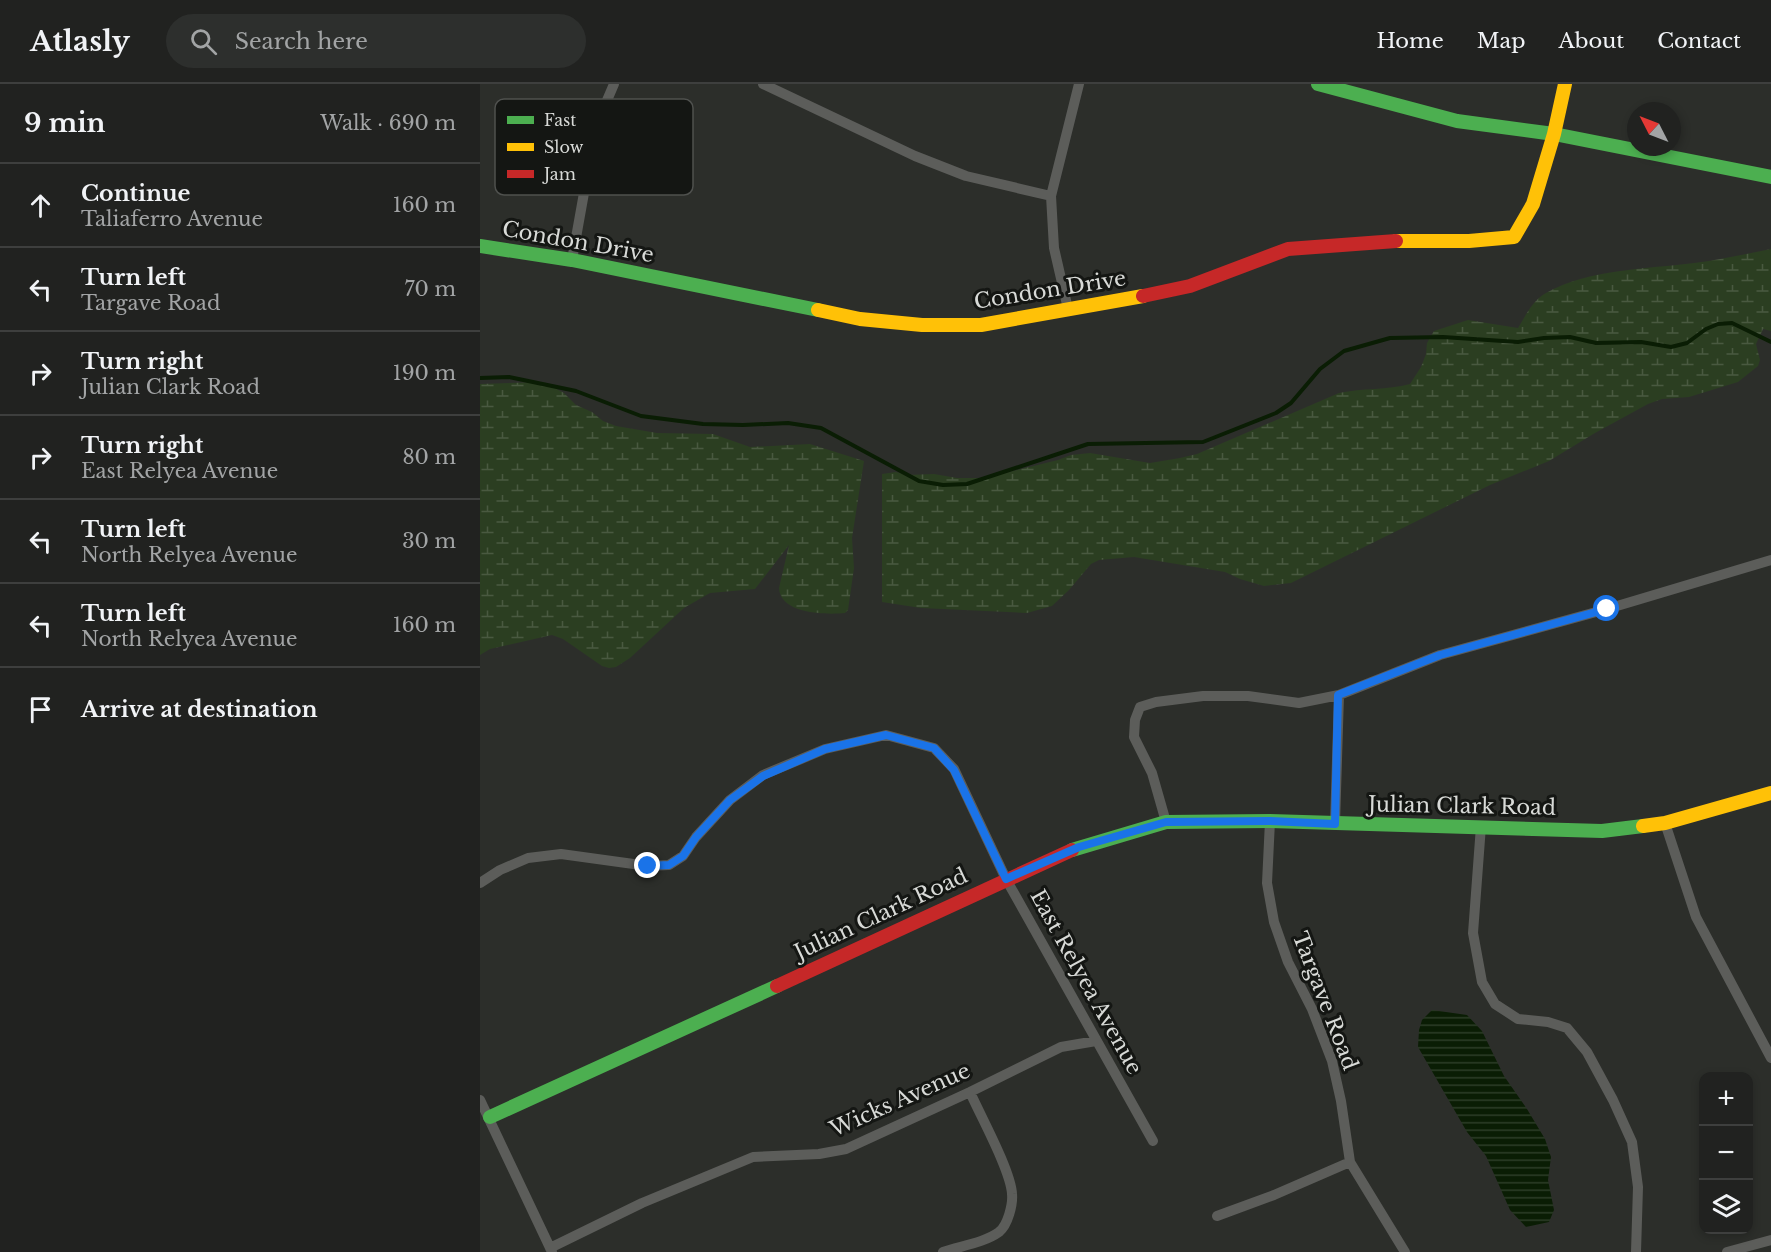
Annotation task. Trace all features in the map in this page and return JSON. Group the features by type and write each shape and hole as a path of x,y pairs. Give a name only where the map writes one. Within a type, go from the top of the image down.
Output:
{"street":[{"path":"608,99 614,84"},
{"path":"763,84 915,156 956,172 1051,195"},
{"path":"1068,309 1054,248 1051,195 1079,84"},
{"path":"1318,84 1458,121 1554,134 1771,177"},
{"path":"1554,134 1565,84"},
{"name":"Condon Drive","path":"480,246 572,260 860,319 922,325 981,325 1111,303 1190,286 1288,249 1387,241 1469,241 1514,237 1533,204 1554,134"},
{"path":"572,260 584,195"},
{"path":"1166,822 1152,773 1134,737 1135,720 1140,707 1156,702 1203,696 1248,696 1299,703 1338,695 1440,655 1607,609 1771,560"},
{"path":"1335,824 1338,695"},
{"name":"East Relyea Avenue","path":"480,883 500,870 528,858 561,854 648,866 669,865 683,856 696,837 730,800 763,776 825,749 886,735 934,748 954,770 1006,879 1153,1141"},
{"name":"Julian Clark Road","path":"489,1117 1079,847 1166,822 1270,821 1602,831 1665,823 1771,793"},
{"name":"Targave Road","path":"1270,821 1267,883 1274,922 1288,962 1312,1009 1332,1061 1341,1101 1350,1162 1405,1252"},
{"path":"1665,823 1696,917 1771,1058"},
{"path":"1481,826 1473,933 1482,982 1495,1004 1518,1020 1548,1022 1567,1028 1587,1052 1632,1142 1638,1187 1636,1252"},
{"name":"Wicks Avenue","path":"551,1250 642,1203 753,1157 819,1154 846,1149 1061,1047 1096,1041"},
{"path":"943,1252 988,1238 1001,1231 1010,1214 1012,1193 1005,1168 970,1092"},
{"path":"480,1100 551,1250"},
{"path":"1217,1216 1350,1162"},
{"path":"1727,1252 1771,1240"}],"green space":[{"path":"1771,249 1771,331 1763,329 1756,344 1760,360 1758,366 1738,382 1689,397 1662,399 1648,404 1549,461 1490,485 1291,583 1264,586 1225,572 1134,557 1099,560 1091,564 1052,606 1027,613 921,608 882,602 882,474 896,472 907,475 934,474 957,478 985,478 1071,455 1090,453 1150,463 1197,454 1339,393 1410,384 1421,367 1427,343 1434,331 1468,320 1518,328 1537,300 1546,293 1580,279 1638,269 1704,262"},
{"path":"543,382 564,393 576,405 616,426 657,433 713,434 750,447 810,444 864,461 852,538 854,568 848,610 845,613 827,614 805,611 795,608 781,597 779,588 789,545 755,589 710,593 684,608 630,658 616,667 602,666 563,639 552,635 490,649 480,655 480,384"}],"shaded area":[{"path":"1432,1010 1467,1015 1482,1031 1504,1076 1545,1139 1551,1157 1548,1180 1554,1210 1549,1222 1526,1227 1510,1210 1486,1156 1467,1132 1418,1047 1422,1020"}],"waterway":[{"path":"480,378 509,377 576,391 641,416 703,424 788,423 821,428 919,481 943,485 967,484 1088,444 1203,442 1276,413 1291,403 1320,369 1344,351 1390,338 1443,337 1518,342 1570,337 1596,343 1641,342 1671,347 1687,343 1706,329 1718,324 1732,323 1771,342"}],"traffic: fast":[{"path":"1318,84 1457,121 1554,134 1771,177"},
{"path":"480,246 572,260 818,310"},
{"path":"1072,850 1166,822 1270,821 1602,831 1643,826"},
{"path":"490,1117 777,986"}],"traffic: slow":[{"path":"1396,241 1469,241 1514,237 1533,204 1554,134 1565,84"},
{"path":"818,310 860,319 922,325 981,325 1143,296"},
{"path":"1643,826 1665,823 1771,793"}],"traffic: jam":[{"path":"1143,296 1190,286 1288,249 1396,241"},
{"path":"777,986 1072,850"}],"route":[{"path":"648,866 669,865 683,856 696,837 730,800 763,776 825,749 886,735 934,748 954,770 1006,879 1079,847 1166,822 1270,821 1335,824 1338,695 1440,655 1607,609"}]}
